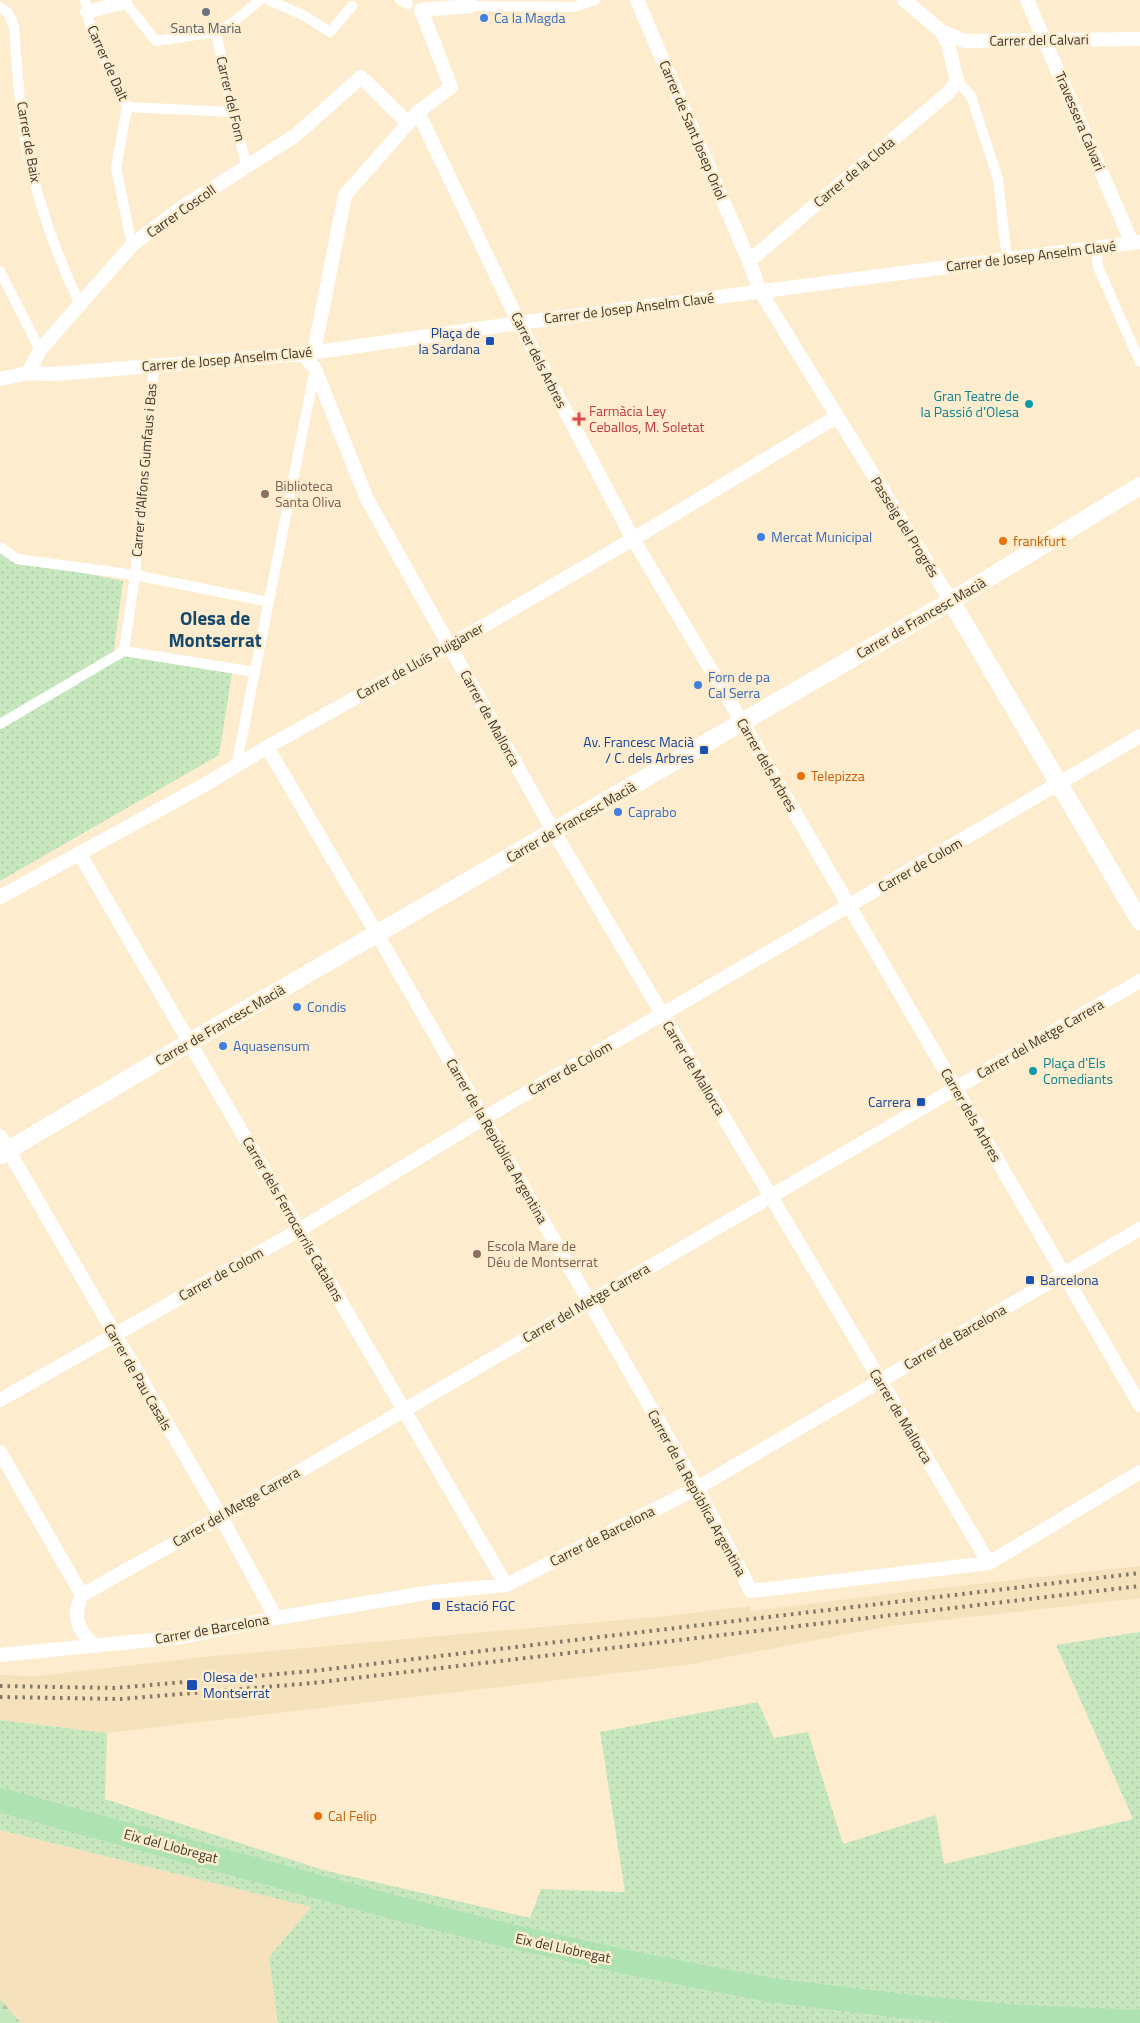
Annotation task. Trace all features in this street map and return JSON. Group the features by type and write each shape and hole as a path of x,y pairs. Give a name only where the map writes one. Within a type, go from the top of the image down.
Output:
{"highway":[{"name":"Eix del Llobregat","path":"0,1800 402,1909 510,1936 770,1990 910,2008 1021,2017 1140,2022"}],"street":[{"path":"86,6 125,1 156,41 216,32 232,23 260,0"},
{"path":"268,0 303,16 330,32 352,6"},
{"path":"308,353 345,195 418,112 451,87 411,5 469,3 574,7 595,0"},
{"name":"Carrer de Sant Josep Oriol","path":"637,0 749,261"},
{"path":"904,0 940,30 948,44 957,81 971,96 998,179 1007,259"},
{"name":"Travessera Calvari","path":"1027,0 1136,243"},
{"name":"Carrer de Dalt","path":"86,6 91,31 127,107 116,168 132,245"},
{"name":"Carrer de Baix","path":"0,7 9,14 14,27 26,145 35,184 54,247 80,304"},
{"name":"Carrer del Calvari","path":"940,30 964,41 1140,39"},
{"name":"Carrer del Forn","path":"216,32 232,112 247,166"},
{"name":"Carrer Coscoll","path":"28,373 40,350 132,245 178,210 296,135 361,77 408,123"},
{"name":"Carrer de la Clota","path":"749,261 948,93 957,81"},
{"path":"127,107 232,112"},
{"name":"Carrer dels Arbres","path":"418,112 520,323 633,539 742,722 1140,1405"},
{"name":"Carrer de Josep Anselm Clavé","path":"0,379 28,373 53,374 308,353 760,291 1136,243"},
{"path":"1096,248 1098,267 1140,362"},
{"name":"Passeig del Progrés","path":"749,261 760,291 951,601 1140,921"},
{"path":"0,271 40,350"},
{"name":"Carrer de Mallorca","path":"308,353 367,498 449,646 554,832 989,1563"},
{"name":"Carrer d'Alfons Gumfaus i Bas","path":"124,651 135,575 154,366"},
{"path":"236,767 315,369"},
{"name":"Carrer de Lluís Puigjaner","path":"0,897 236,767 267,747 449,646 633,539 836,416"},
{"name":"Carrer de Francesc Macià","path":"3,1147 190,1042 554,832 951,601 1140,486"},
{"path":"0,547 18,559 135,575 269,602"},
{"path":"0,724 124,651 255,672"},
{"name":"Carrer de Colom","path":"0,1400 299,1230 484,1118 1140,736"},
{"name":"Carrer de la República Argentina","path":"267,747 697,1488 751,1591 989,1563"},
{"name":"Carrer dels Ferrocarrils Catalans","path":"80,853 506,1585"},
{"name":"Carrer del Metge Carrera","path":"82,1595 220,1517 1140,981"},
{"name":"Carrer de Pau Casals","path":"3,1147 220,1517 276,1618"},
{"name":"Carrer de Barcelona","path":"0,1655 182,1637 276,1618 432,1592 506,1585 697,1488 1140,1229"},
{"path":"0,1452 82,1595 77,1606 80,1631 86,1639 96,1646"},
{"path":"989,1563 1140,1472"}],"shaded area":[{"path":"1140,1566 1140,1598 890,1626 686,1665 107,1733 0,1720 0,1675 37,1676 203,1657 666,1616 750,1606 751,1611"},
{"path":"0,1830 311,1907 269,1957 278,2023 21,2023 0,1999"}],"green space":[{"path":"0,551 12,558 123,581 114,650 233,667 219,755 0,881"},
{"path":"1140,1632 1140,2023 278,2023 269,1957 311,1907 0,1830 0,1720 107,1733 105,1799 323,1870 530,1918 541,1889 625,1892 600,1732 758,1702 774,1738 808,1732 843,1844 936,1815 944,1864 1133,1819 1056,1645"},
{"path":"0,1999 21,2023 0,2023"}],"railway":[{"path":"0,1686 115,1688 313,1671 1140,1573"},
{"path":"0,1697 121,1699 313,1683 1140,1586"}],"place":[{"name":"Santa Maria","path":"206,12"},
{"name":"Ca la Magda","path":"484,18"},
{"name":"Plaça de la Sardana","path":"490,341"},
{"name":"Gran Teatre de la Passió d'Olesa","path":"1029,404"},
{"name":"Farmàcia Ley Ceballos, M. Soletat","path":"579,419"},
{"name":"Biblioteca Santa Oliva","path":"265,494"},
{"name":"Mercat Municipal","path":"761,537"},
{"name":"frankfurt","path":"1003,541"},
{"name":"Forn de pa Cal Serra","path":"698,685"},
{"name":"Av. Francesc Macià / C. dels Arbres","path":"704,750"},
{"name":"Telepizza","path":"801,776"},
{"name":"Caprabo","path":"618,812"},
{"name":"Condis","path":"297,1007"},
{"name":"Aquasensum","path":"223,1046"},
{"name":"Plaça d'Els Comediants","path":"1033,1071"},
{"name":"Carrera","path":"921,1102"},
{"name":"Escola Mare de Déu de Montserrat","path":"477,1254"},
{"name":"Barcelona","path":"1030,1280"},
{"name":"Estació FGC","path":"436,1606"},
{"name":"Olesa de Montserrat","path":"192,1685"},
{"name":"Cal Felip","path":"318,1816"}],"district":[{"name":"Olesa de Montserrat","path":"215,629"}]}
